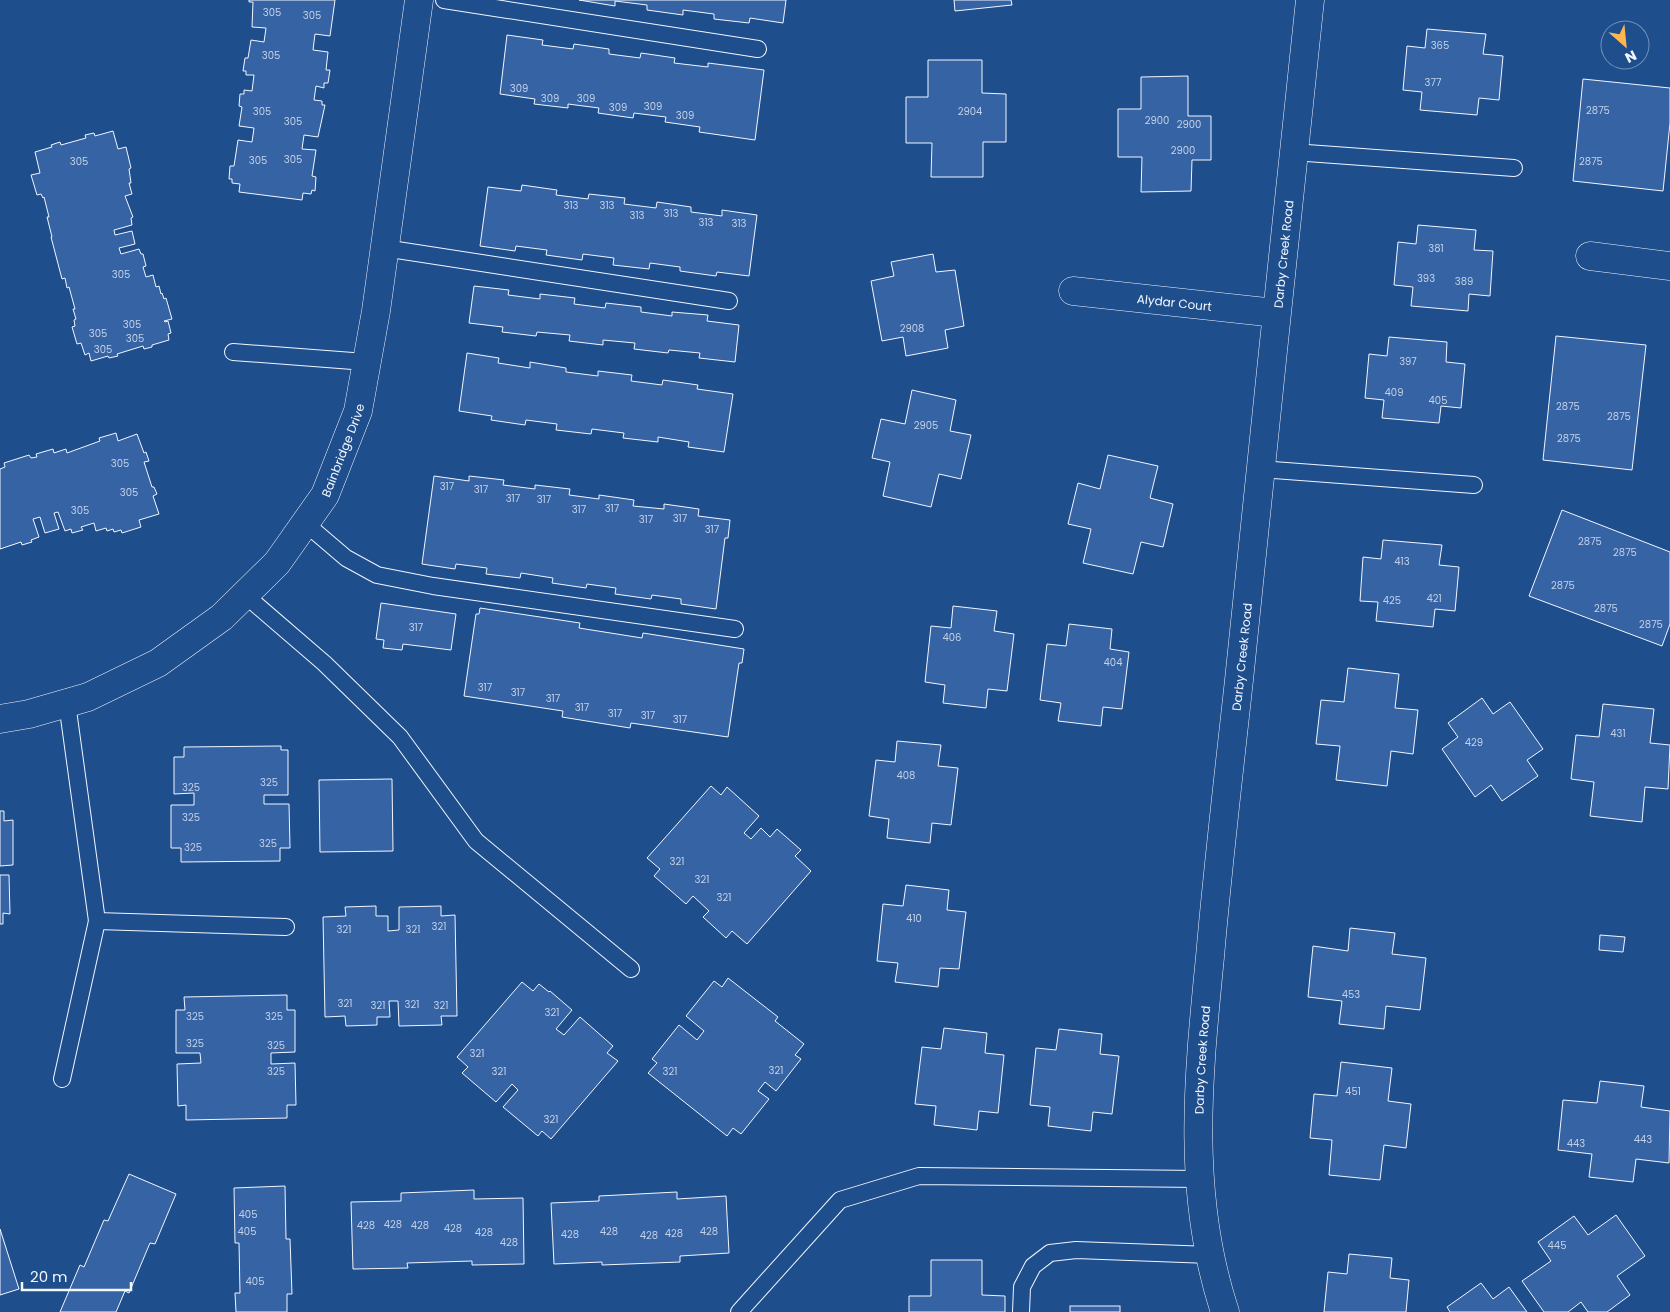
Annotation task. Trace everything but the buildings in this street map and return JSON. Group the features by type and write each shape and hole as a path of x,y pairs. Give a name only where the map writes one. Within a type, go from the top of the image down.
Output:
{"street":[{"name":"Bainbridge Drive","path":"0,719 30,714 88,697 158,663 222,617 278,563 325,495 358,411 384,248 419,0"},
{"name":"Darby Creek Road","path":"1225,1312 1217,1288 1202,1206 1197,1130 1199,1064 1221,838 1310,0"},
{"path":"1590,256 1670,266"},
{"name":"Alydar Court","path":"1073,291 1276,313"}],"lane":[{"path":"444,0 758,49"},
{"path":"1293,152 1514,168"},
{"path":"384,248 730,301"},
{"path":"233,352 366,362"},
{"path":"1260,469 1474,484"},
{"path":"305,523 346,558 377,575 432,586 735,629"},
{"path":"245,595 324,663 400,737 476,841 631,970"},
{"path":"62,1079 97,921 67,703"},
{"path":"97,921 286,926"},
{"path":"739,1312 840,1200 920,1176 1200,1179"},
{"path":"1021,1312 1022,1287 1033,1266 1050,1253 1076,1250 1210,1255"}]}
